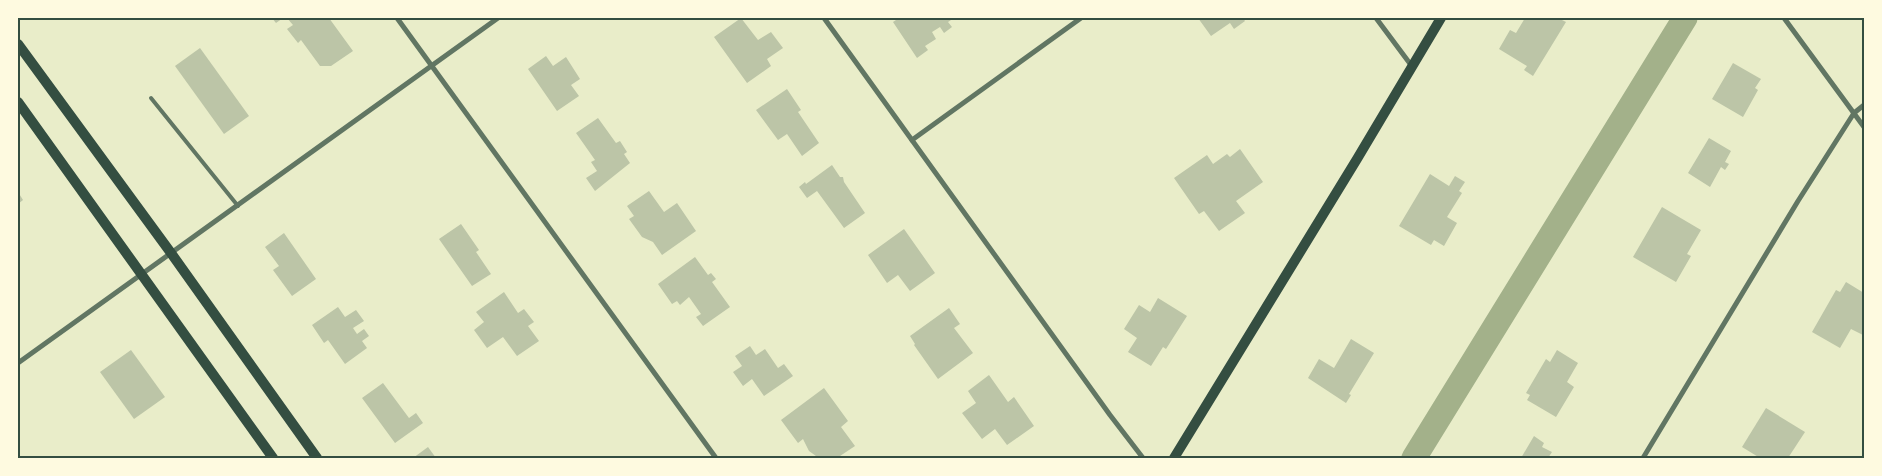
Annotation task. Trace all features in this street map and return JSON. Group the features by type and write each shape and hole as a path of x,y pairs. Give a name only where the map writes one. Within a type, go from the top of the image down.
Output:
{"main road":[{"path":"1174,458 1441,18"},
{"path":"18,44 318,458"},
{"path":"18,102 273,458"}],"street":[{"path":"397,18 716,458"},
{"path":"18,363 498,18"},
{"path":"824,18 1143,458"},
{"path":"912,140 1081,18"},
{"path":"1376,18 1411,66"},
{"path":"1784,18 1864,127"},
{"path":"1643,458 1798,201 1854,113 1864,105"}],"lane":[{"path":"151,98 238,206"}],"building":[{"path":"272,18 283,18 276,23"},
{"path":"287,18 329,18 353,51 331,66 320,66 301,40 298,43 287,29 293,25"},
{"path":"741,18 758,40 771,32 783,48 767,59 771,66 747,83 714,37"},
{"path":"899,18 954,18 948,22 952,27 944,33 940,27 932,32 936,39 925,46 928,50 917,58 893,22"},
{"path":"1198,18 1243,18 1245,21 1234,29 1230,23 1211,36"},
{"path":"1525,18 1558,18 1566,22 1533,76 1524,70 1527,66 1499,49 1510,30 1516,33"},
{"path":"200,48 249,116 224,134 175,66"},
{"path":"546,56 553,66 566,57 580,79 571,85 579,96 557,111 528,69"},
{"path":"1733,63 1761,79 1755,88 1758,90 1743,117 1712,99"},
{"path":"787,89 801,110 798,112 819,143 802,156 787,134 778,140 756,110"},
{"path":"598,118 616,143 620,141 627,152 624,154 630,163 595,191 586,178 597,171 591,162 595,160 576,133"},
{"path":"1709,138 1731,151 1725,162 1729,164 1725,170 1721,167 1710,187 1688,173"},
{"path":"1240,149 1263,182 1236,201 1245,213 1219,231 1204,211 1199,214 1174,178 1207,155 1213,164 1227,154 1230,157"},
{"path":"832,165 840,177 843,177 844,182 865,213 844,228 817,191 807,198 799,187"},
{"path":"1430,174 1449,186 1455,176 1465,182 1459,191 1462,193 1447,217 1457,223 1444,246 1434,240 1431,245 1399,226"},
{"path":"649,191 664,212 677,203 696,231 662,255 653,242 642,237 629,219 634,216 627,206"},
{"path":"18,192 23,200 18,204"},
{"path":"1662,207 1701,230 1687,254 1691,256 1676,282 1633,257"},
{"path":"461,224 479,250 476,252 491,274 472,286 439,239"},
{"path":"904,229 935,273 910,291 898,275 887,283 868,255"},
{"path":"284,233 316,279 292,296 273,270 279,266 265,247"},
{"path":"695,257 708,275 711,273 716,279 712,282 730,307 703,326 696,317 701,314 689,297 680,305 677,301 672,304 658,284"},
{"path":"1846,282 1864,293 1864,333 1863,335 1851,329 1840,348 1812,332 1836,290 1840,292"},
{"path":"504,292 518,313 524,309 534,322 528,326 539,341 517,356 503,337 487,348 474,330 484,322 476,312"},
{"path":"1158,298 1187,316 1166,349 1163,347 1151,366 1128,352 1137,338 1124,329 1139,305 1150,312"},
{"path":"338,307 345,317 356,310 364,321 353,328 357,334 364,329 369,336 362,341 367,348 345,364 328,340 324,343 312,325"},
{"path":"949,308 960,324 954,328 973,353 938,379 914,345 910,336"},
{"path":"1351,339 1374,353 1349,394 1351,395 1346,403 1308,378 1319,359 1334,368"},
{"path":"750,346 756,355 765,349 778,368 784,364 793,376 764,396 752,379 743,386 733,372 742,366 735,356"},
{"path":"131,350 165,397 134,419 100,372"},
{"path":"1557,350 1578,363 1567,382 1574,387 1556,417 1527,400 1530,395 1526,393 1546,359 1550,362"},
{"path":"989,375 1008,402 1014,397 1034,426 1007,445 995,429 982,439 962,413 976,403 968,391"},
{"path":"383,383 409,418 416,413 423,423 395,443 362,398"},
{"path":"824,388 848,421 841,427 855,446 837,458 813,458 816,456 809,451 803,439 798,443 781,420"},
{"path":"1766,408 1805,432 1788,458 1760,458 1742,447"},
{"path":"1534,436 1544,443 1542,447 1552,452 1548,458 1521,458"},
{"path":"428,447 436,458 413,458"}],"waterway":[{"path":"1414,458 1685,18"}]}
